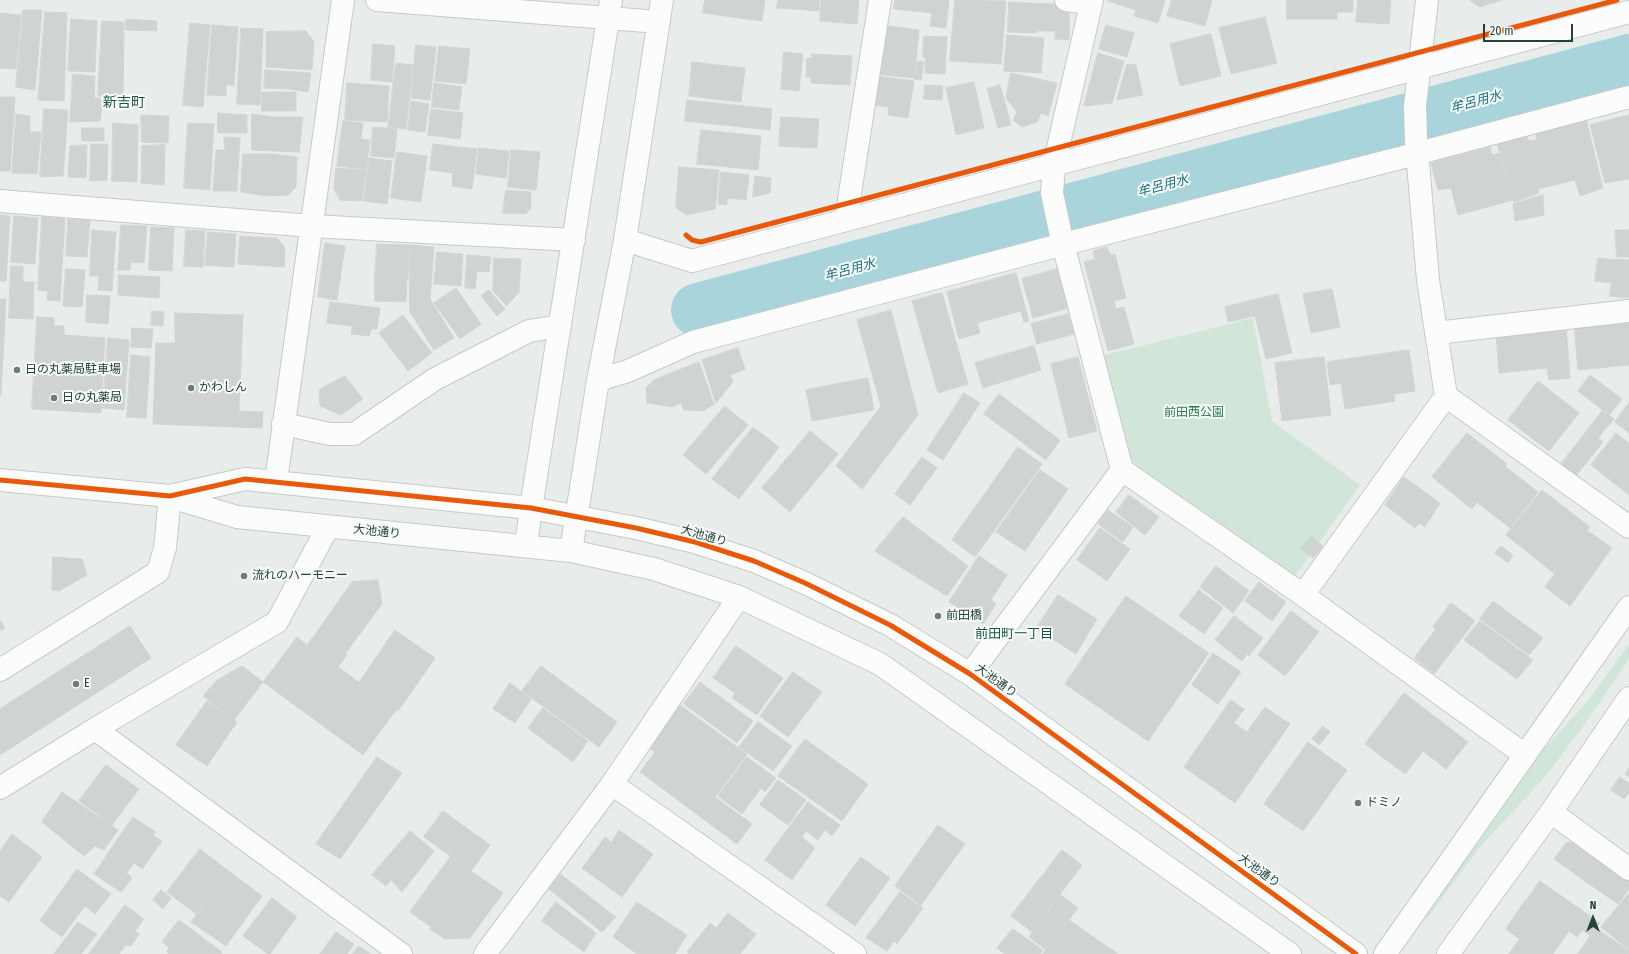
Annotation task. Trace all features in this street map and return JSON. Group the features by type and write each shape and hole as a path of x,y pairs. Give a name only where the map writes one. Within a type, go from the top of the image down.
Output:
{"street":[{"path":"276,482 342,0"},
{"path":"377,0 610,9 659,22"},
{"path":"571,552 598,380 625,240 662,0"},
{"path":"846,220 880,0"},
{"path":"1066,0 1091,2 1054,166 1052,194 1062,240 1122,470 1303,596 1525,756"},
{"path":"1303,596 1446,396 1428,280 1415,106 1427,0"},
{"path":"526,546 610,9"},
{"path":"625,240 692,261 1629,12"},
{"path":"598,380 628,372 693,342 1062,240 1417,147 1629,96"},
{"path":"0,201 312,226 574,240"},
{"path":"1436,333 1629,311"},
{"path":"283,424 330,434 354,434 435,379 529,332 560,326"},
{"path":"1446,396 1629,527"},
{"path":"970,674 1122,470"},
{"name":"大池通り","path":"170,496 246,479 531,508 577,516 695,542 754,562 805,583 890,625 970,674 1356,954"},
{"path":"0,480 170,496 165,548 158,572 0,670"},
{"name":"大池通り","path":"170,496 237,518 526,546 571,552 654,570 739,597 880,664 1290,954"},
{"path":"0,788 95,729 277,622 328,527"},
{"path":"485,954 612,784 739,597"},
{"path":"1385,954 1629,607"},
{"path":"1448,954 1551,812 1629,698"},
{"path":"95,729 401,954"},
{"path":"612,784 854,954"},
{"path":"1551,812 1629,869"}],"green space":[{"name":"前田西公園","path":"1253,318 1272,421 1360,485 1296,575 1290,576 1136,465 1125,453 1104,355"},
{"path":"1629,644 1629,659 1582,728 1544,778 1481,846 1428,917 1421,924 1419,918 1521,774 1587,702"}],"building":[{"path":"705,0 765,0 762,21 703,13"},
{"path":"778,0 819,0 819,11 777,8"},
{"path":"821,0 859,0 857,24 820,21"},
{"path":"895,0 949,0 946,28 930,26 932,13 894,9"},
{"path":"955,0 1006,1 1001,64 950,61"},
{"path":"1165,0 1158,23 1134,16 1136,10 1108,1"},
{"path":"1172,0 1212,0 1205,26 1167,16"},
{"path":"1287,0 1353,0 1353,12 1337,12 1337,19 1287,19"},
{"path":"1358,0 1391,0 1389,24 1356,22"},
{"path":"1470,0 1502,0 1480,7"},
{"path":"1009,2 1070,5 1069,40 1055,39 1055,31 1037,31 1036,33 1008,32"},
{"path":"23,10 42,10 35,90 16,87"},
{"path":"45,12 67,13 64,101 38,100"},
{"path":"0,13 21,15 16,69 0,68"},
{"path":"1265,17 1277,63 1231,74 1219,28"},
{"path":"71,19 97,21 95,72 68,71"},
{"path":"126,19 156,21 157,31 126,30"},
{"path":"102,21 124,22 123,98 98,96"},
{"path":"190,23 210,25 203,107 183,105"},
{"path":"212,25 238,27 234,86 226,84 226,96 207,95"},
{"path":"881,25 919,30 918,42 879,36"},
{"path":"1106,25 1134,33 1127,57 1099,49"},
{"path":"241,28 263,29 260,105 237,104"},
{"path":"306,31 314,42 312,70 266,67 266,32"},
{"path":"1211,34 1221,76 1180,86 1170,44"},
{"path":"1007,35 1044,38 1041,73 1004,71"},
{"path":"879,36 918,41 914,78 875,74"},
{"path":"924,36 947,37 945,74 925,73 926,58 923,57"},
{"path":"373,44 395,46 392,82 371,80"},
{"path":"416,45 436,47 430,100 411,98"},
{"path":"439,46 470,49 466,84 435,81"},
{"path":"784,52 803,54 799,91 781,89"},
{"path":"1098,53 1124,61 1112,103 1084,106"},
{"path":"812,54 852,56 850,85 811,83 811,77 806,77 807,58 812,58"},
{"path":"917,61 924,62 921,80 914,79"},
{"path":"692,62 745,68 741,102 689,96"},
{"path":"396,63 413,65 406,129 388,127"},
{"path":"1127,64 1136,65 1143,95 1117,100"},
{"path":"265,70 311,73 308,92 290,89 264,88"},
{"path":"1011,73 1057,83 1048,116 1041,113 1037,122 1022,127 1013,120 1017,112 1006,98"},
{"path":"73,74 95,76 94,97 103,100 100,121 70,122"},
{"path":"876,76 914,81 908,118 888,115 889,107 872,105"},
{"path":"974,82 984,128 956,135 946,88"},
{"path":"347,83 389,86 387,122 345,120"},
{"path":"434,83 462,87 459,110 432,107"},
{"path":"925,85 943,86 942,100 924,99"},
{"path":"1000,85 1011,125 998,128 987,89"},
{"path":"262,92 296,92 296,111 262,111"},
{"path":"0,97 15,97 10,171 0,171"},
{"path":"687,100 772,109 770,130 685,121"},
{"path":"411,101 429,104 425,132 408,130"},
{"path":"44,109 68,110 63,176 40,177"},
{"path":"431,109 463,113 460,139 428,135"},
{"path":"218,113 247,115 247,133 218,133"},
{"path":"16,114 30,116 30,132 41,132 37,174 12,173"},
{"path":"252,114 275,117 303,117 299,152 252,150"},
{"path":"141,115 169,116 168,143 142,142"},
{"path":"1629,115 1629,179 1605,183 1590,125"},
{"path":"781,117 819,119 817,148 779,146"},
{"path":"1586,119 1603,188 1580,196 1575,180 1538,189 1539,193 1514,202 1497,143 1527,136 1529,141 1537,140 1536,133"},
{"path":"343,121 363,123 361,139 370,140 366,169 337,166"},
{"path":"113,123 138,125 137,182 112,181"},
{"path":"188,123 214,124 210,190 184,188"},
{"path":"373,127 397,129 394,158 371,156"},
{"path":"82,128 104,128 104,141 82,141"},
{"path":"701,130 761,136 758,170 697,164"},
{"path":"224,137 240,138 237,191 213,191 216,150 225,150"},
{"path":"91,144 108,144 107,180 90,181"},
{"path":"433,144 477,149 472,189 452,186 453,173 430,170"},
{"path":"87,145 86,178 68,177 70,146"},
{"path":"165,145 164,185 141,183 142,146"},
{"path":"1490,147 1492,155 1499,153 1513,200 1458,215 1451,188 1438,190 1431,163"},
{"path":"479,148 509,151 506,178 476,174"},
{"path":"511,150 540,152 536,190 508,187"},
{"path":"397,152 427,156 421,202 391,198"},
{"path":"243,154 273,154 297,157 296,187 288,195 267,196 241,192"},
{"path":"369,158 392,161 387,204 364,201"},
{"path":"679,167 719,170 715,209 687,215 676,208"},
{"path":"336,168 366,170 362,201 340,200 334,189"},
{"path":"721,172 749,175 746,200 727,198 727,205 718,204"},
{"path":"755,176 771,178 770,193 753,197"},
{"path":"506,190 531,192 531,208 526,214 503,213"},
{"path":"1543,195 1544,215 1515,221 1513,204"},
{"path":"0,215 10,216 6,281 0,281"},
{"path":"14,216 38,218 35,264 11,262"},
{"path":"42,217 65,219 60,301 47,300 48,291 38,290"},
{"path":"68,219 90,220 87,257 66,256"},
{"path":"121,225 147,226 144,263 131,262 130,270 118,270"},
{"path":"151,227 174,228 172,271 149,270"},
{"path":"92,230 116,232 112,291 98,290 99,276 90,276"},
{"path":"186,230 205,231 203,267 184,266"},
{"path":"1615,230 1629,230 1629,257 1617,257"},
{"path":"208,232 236,234 234,267 205,265"},
{"path":"240,236 277,238 285,248 284,267 238,264"},
{"path":"325,243 345,246 337,300 318,297"},
{"path":"377,244 409,245 408,278 375,277"},
{"path":"409,245 434,247 430,299 454,338 434,350 410,312"},
{"path":"1107,247 1110,255 1115,254 1126,298 1114,301 1116,309 1124,307 1134,344 1108,351 1084,262 1095,259 1093,251"},
{"path":"437,252 463,254 461,286 434,284"},
{"path":"467,255 491,257 489,272 477,271 475,289 465,288"},
{"path":"494,258 521,259 519,292 507,306 493,291"},
{"path":"1598,258 1614,260 1611,283 1595,281"},
{"path":"1614,259 1629,260 1629,298 1610,296"},
{"path":"11,266 23,266 23,282 34,282 33,319 9,318"},
{"path":"66,269 85,270 82,307 63,306"},
{"path":"1057,269 1068,308 1033,318 1022,279"},
{"path":"1016,273 1029,321 1024,322 1021,311 977,323 980,333 959,339 947,292"},
{"path":"119,275 160,277 159,298 118,295"},
{"path":"375,277 407,278 406,302 375,301"},
{"path":"456,288 481,324 460,339 434,303"},
{"path":"1332,289 1340,327 1311,333 1303,294"},
{"path":"489,290 505,309 497,316 481,296"},
{"path":"942,293 968,384 938,393 912,301"},
{"path":"1278,294 1292,353 1266,359 1255,316 1228,322 1225,307"},
{"path":"87,295 110,296 108,324 86,322"},
{"path":"0,299 6,299 1,395 0,395"},
{"path":"330,302 380,308 377,329 371,329 369,336 351,334 352,326 327,323"},
{"path":"891,310 918,415 862,489 836,466 881,406 857,320"},
{"path":"152,311 164,312 163,326 151,325"},
{"path":"175,313 243,315 239,411 263,412 262,428 153,424 156,343 175,343"},
{"path":"1068,314 1074,334 1037,344 1031,324"},
{"path":"403,315 432,353 408,371 379,333"},
{"path":"37,317 54,318 54,326 64,326 64,335 105,338 101,413 32,409"},
{"path":"1629,319 1629,365 1578,370 1574,324"},
{"path":"1566,326 1570,378 1549,380 1547,368 1499,373 1496,333"},
{"path":"132,328 153,329 151,348 131,347"},
{"path":"108,338 129,340 124,410 103,408"},
{"path":"1034,346 1041,370 983,388 975,363"},
{"path":"738,348 745,369 730,375 733,382 716,403 702,360"},
{"path":"1409,350 1415,391 1394,394 1395,401 1345,409 1341,383 1330,385 1327,362"},
{"path":"131,355 150,357 146,418 127,417"},
{"path":"1078,357 1097,431 1069,438 1051,364"},
{"path":"1324,357 1331,415 1282,421 1275,363"},
{"path":"699,362 714,404 703,411 684,410 681,403 672,407 647,403 646,388 654,380"},
{"path":"1590,375 1622,399 1609,415 1578,391"},
{"path":"345,376 363,399 341,415 320,406 319,390"},
{"path":"868,378 874,410 812,421 806,390"},
{"path":"1538,381 1579,413 1549,451 1508,420"},
{"path":"964,393 980,403 943,460 927,450"},
{"path":"999,394 1060,440 1046,460 984,414"},
{"path":"1629,403 1629,433 1615,422"},
{"path":"725,406 748,425 706,474 683,455"},
{"path":"1603,410 1614,419 1598,438 1603,442 1576,476 1561,464"},
{"path":"753,427 779,447 739,499 712,479"},
{"path":"810,431 838,454 790,512 762,488"},
{"path":"1467,433 1507,464 1505,466 1538,492 1510,528 1477,502 1472,509 1432,477"},
{"path":"1616,433 1629,443 1629,495 1591,465"},
{"path":"1018,447 1042,464 975,557 952,540"},
{"path":"922,457 937,468 910,505 895,494"},
{"path":"1040,470 1068,489 1025,551 996,532"},
{"path":"1404,477 1440,503 1425,527 1420,523 1415,528 1385,505"},
{"path":"1542,490 1590,527 1555,574 1506,535"},
{"path":"1129,495 1159,517 1145,535 1116,512"},
{"path":"1108,510 1133,527 1123,542 1098,524"},
{"path":"903,517 968,566 947,596 875,551"},
{"path":"1100,528 1130,549 1107,581 1077,560"},
{"path":"1588,531 1612,548 1570,606 1545,587"},
{"path":"1311,536 1323,546 1313,558 1301,549"},
{"path":"1501,546 1513,555 1508,563 1495,553"},
{"path":"979,556 1007,575 991,600 996,604 983,624 949,602"},
{"path":"53,557 82,559 87,575 59,591 52,590"},
{"path":"1216,566 1249,591 1233,613 1200,587"},
{"path":"378,580 382,604 345,654 316,633 352,582"},
{"path":"1259,582 1286,602 1272,621 1245,601"},
{"path":"1199,590 1223,608 1204,634 1179,616"},
{"path":"1058,595 1097,619 1076,654 1036,629"},
{"path":"1126,596 1209,653 1148,741 1065,684"},
{"path":"1493,601 1543,638 1529,655 1480,619"},
{"path":"1451,603 1475,621 1434,674 1414,658 1436,629 1433,627"},
{"path":"1291,611 1319,632 1285,676 1258,655"},
{"path":"1234,616 1263,638 1249,656 1247,654 1242,661 1215,640"},
{"path":"0,620 5,628 0,631"},
{"path":"1480,621 1533,660 1517,679 1464,640"},
{"name":"E","path":"130,626 151,658 0,755 0,709"},
{"path":"395,630 435,658 398,711 396,710 363,755 263,682 297,637 307,645 316,633 347,655 338,667 335,665 359,682"},
{"path":"736,646 783,678 757,715 732,698 735,693 713,678"},
{"path":"1213,653 1241,672 1218,704 1192,685"},
{"path":"242,666 263,682 234,720 203,696 216,681"},
{"path":"541,666 617,722 599,747 522,691"},
{"path":"793,672 822,692 788,737 760,716"},
{"path":"700,682 753,721 737,743 684,704"},
{"path":"510,683 531,699 515,723 493,709"},
{"path":"1404,693 1468,742 1446,769 1423,751 1405,774 1365,744"},
{"path":"1231,700 1244,709 1234,723 1247,732 1265,707 1290,724 1235,803 1184,767"},
{"path":"207,701 237,722 207,766 176,745"},
{"path":"680,705 747,754 715,797 752,824 737,844 640,772 655,752 649,748"},
{"path":"543,708 588,741 573,762 528,728"},
{"path":"758,722 792,746 773,771 739,747"},
{"path":"1323,726 1330,732 1319,745 1312,739"},
{"path":"805,739 868,784 842,821 778,776"},
{"path":"1308,742 1347,770 1303,831 1264,804"},
{"path":"377,757 402,773 340,859 316,844"},
{"path":"747,757 776,778 765,792 761,788 742,814 718,796"},
{"path":"106,765 139,789 112,825 79,801"},
{"path":"1629,768 1629,777 1625,774"},
{"path":"1620,777 1629,783 1629,793 1624,799 1611,790"},
{"path":"778,780 806,800 788,825 760,805"},
{"path":"62,792 118,830 104,850 95,846 84,856 42,822"},
{"path":"808,802 840,825 832,836 825,830 818,840 806,831 802,837 815,848 792,880 765,860"},
{"path":"443,811 490,845 471,871 424,837"},
{"path":"133,817 156,832 153,835 162,841 142,869 134,863 115,888 94,874"},
{"path":"938,825 965,844 921,905 895,886"},
{"path":"619,830 653,854 622,897 582,868 605,837 611,842"},
{"path":"410,831 434,851 402,892 391,880 386,886 372,875"},
{"path":"12,834 42,857 9,902 0,896 0,852"},
{"path":"1578,840 1607,859 1589,884 1554,859 1566,843"},
{"path":"200,849 230,872 196,914 167,892"},
{"path":"1062,850 1082,865 1032,932 1011,916"},
{"path":"451,856 471,871 431,927 410,912"},
{"path":"861,857 890,878 855,926 826,905"},
{"path":"1607,859 1629,875 1629,889 1618,904 1589,884"},
{"path":"77,869 111,894 95,914 85,906 62,937 40,921"},
{"path":"471,871 503,893 470,938 445,939 430,929"},
{"path":"230,872 262,896 226,946 191,922"},
{"path":"127,873 132,878 121,892 115,888"},
{"path":"560,874 616,917 602,932 549,889"},
{"path":"1540,881 1600,923 1591,936 1582,930 1577,937 1526,901"},
{"path":"161,890 171,898 163,909 153,900"},
{"path":"900,892 923,908 897,944 894,941 887,951 866,938"},
{"path":"1629,893 1629,950 1601,927"},
{"path":"1061,895 1078,908 1046,950 1029,937"},
{"path":"272,898 297,917 270,954 268,954 243,936"},
{"path":"1525,901 1569,931 1553,954 1540,954 1506,929"},
{"path":"556,902 596,933 584,952 542,921"},
{"path":"637,902 687,935 675,954 637,954 613,937"},
{"path":"125,905 144,919 135,931 139,934 131,946 126,945 119,954 89,954"},
{"path":"728,913 756,934 740,954 689,954 687,952 710,923 716,928"},
{"path":"179,920 222,952 221,954 169,954 167,952 169,947 162,942"},
{"path":"1069,920 1118,954 1043,954"},
{"path":"78,922 97,934 81,954 54,954"},
{"path":"1596,928 1629,951 1629,954 1578,954"},
{"path":"1013,929 1043,950 1040,954 1005,954 997,948"},
{"path":"336,932 354,944 347,954 320,954"},
{"path":"1520,939 1540,954 1509,954"},
{"path":"359,946 370,954 353,954"}],"waterway":[{"name":"牟呂用水","path":"698,310 1629,61"}],"cycle path":[{"path":"686,235 692,240 701,242 1617,0"},
{"path":"0,480 170,496 245,479 531,508 636,528 695,542 754,561 805,583 890,625 970,674 1356,954"}],"place":[{"name":"日の丸薬局駐車場","path":"17,370"},
{"name":"かわしん","path":"191,388"},
{"name":"日の丸薬局","path":"54,398"},
{"name":"流れのハーモニー","path":"244,576"},
{"name":"前田橋","path":"938,616"},
{"name":"E","path":"76,684"},
{"name":"ドミノ","path":"1358,803"}],"district":[{"name":"新吉町","path":"124,103"},
{"name":"前田町一丁目","path":"1014,634"}]}
